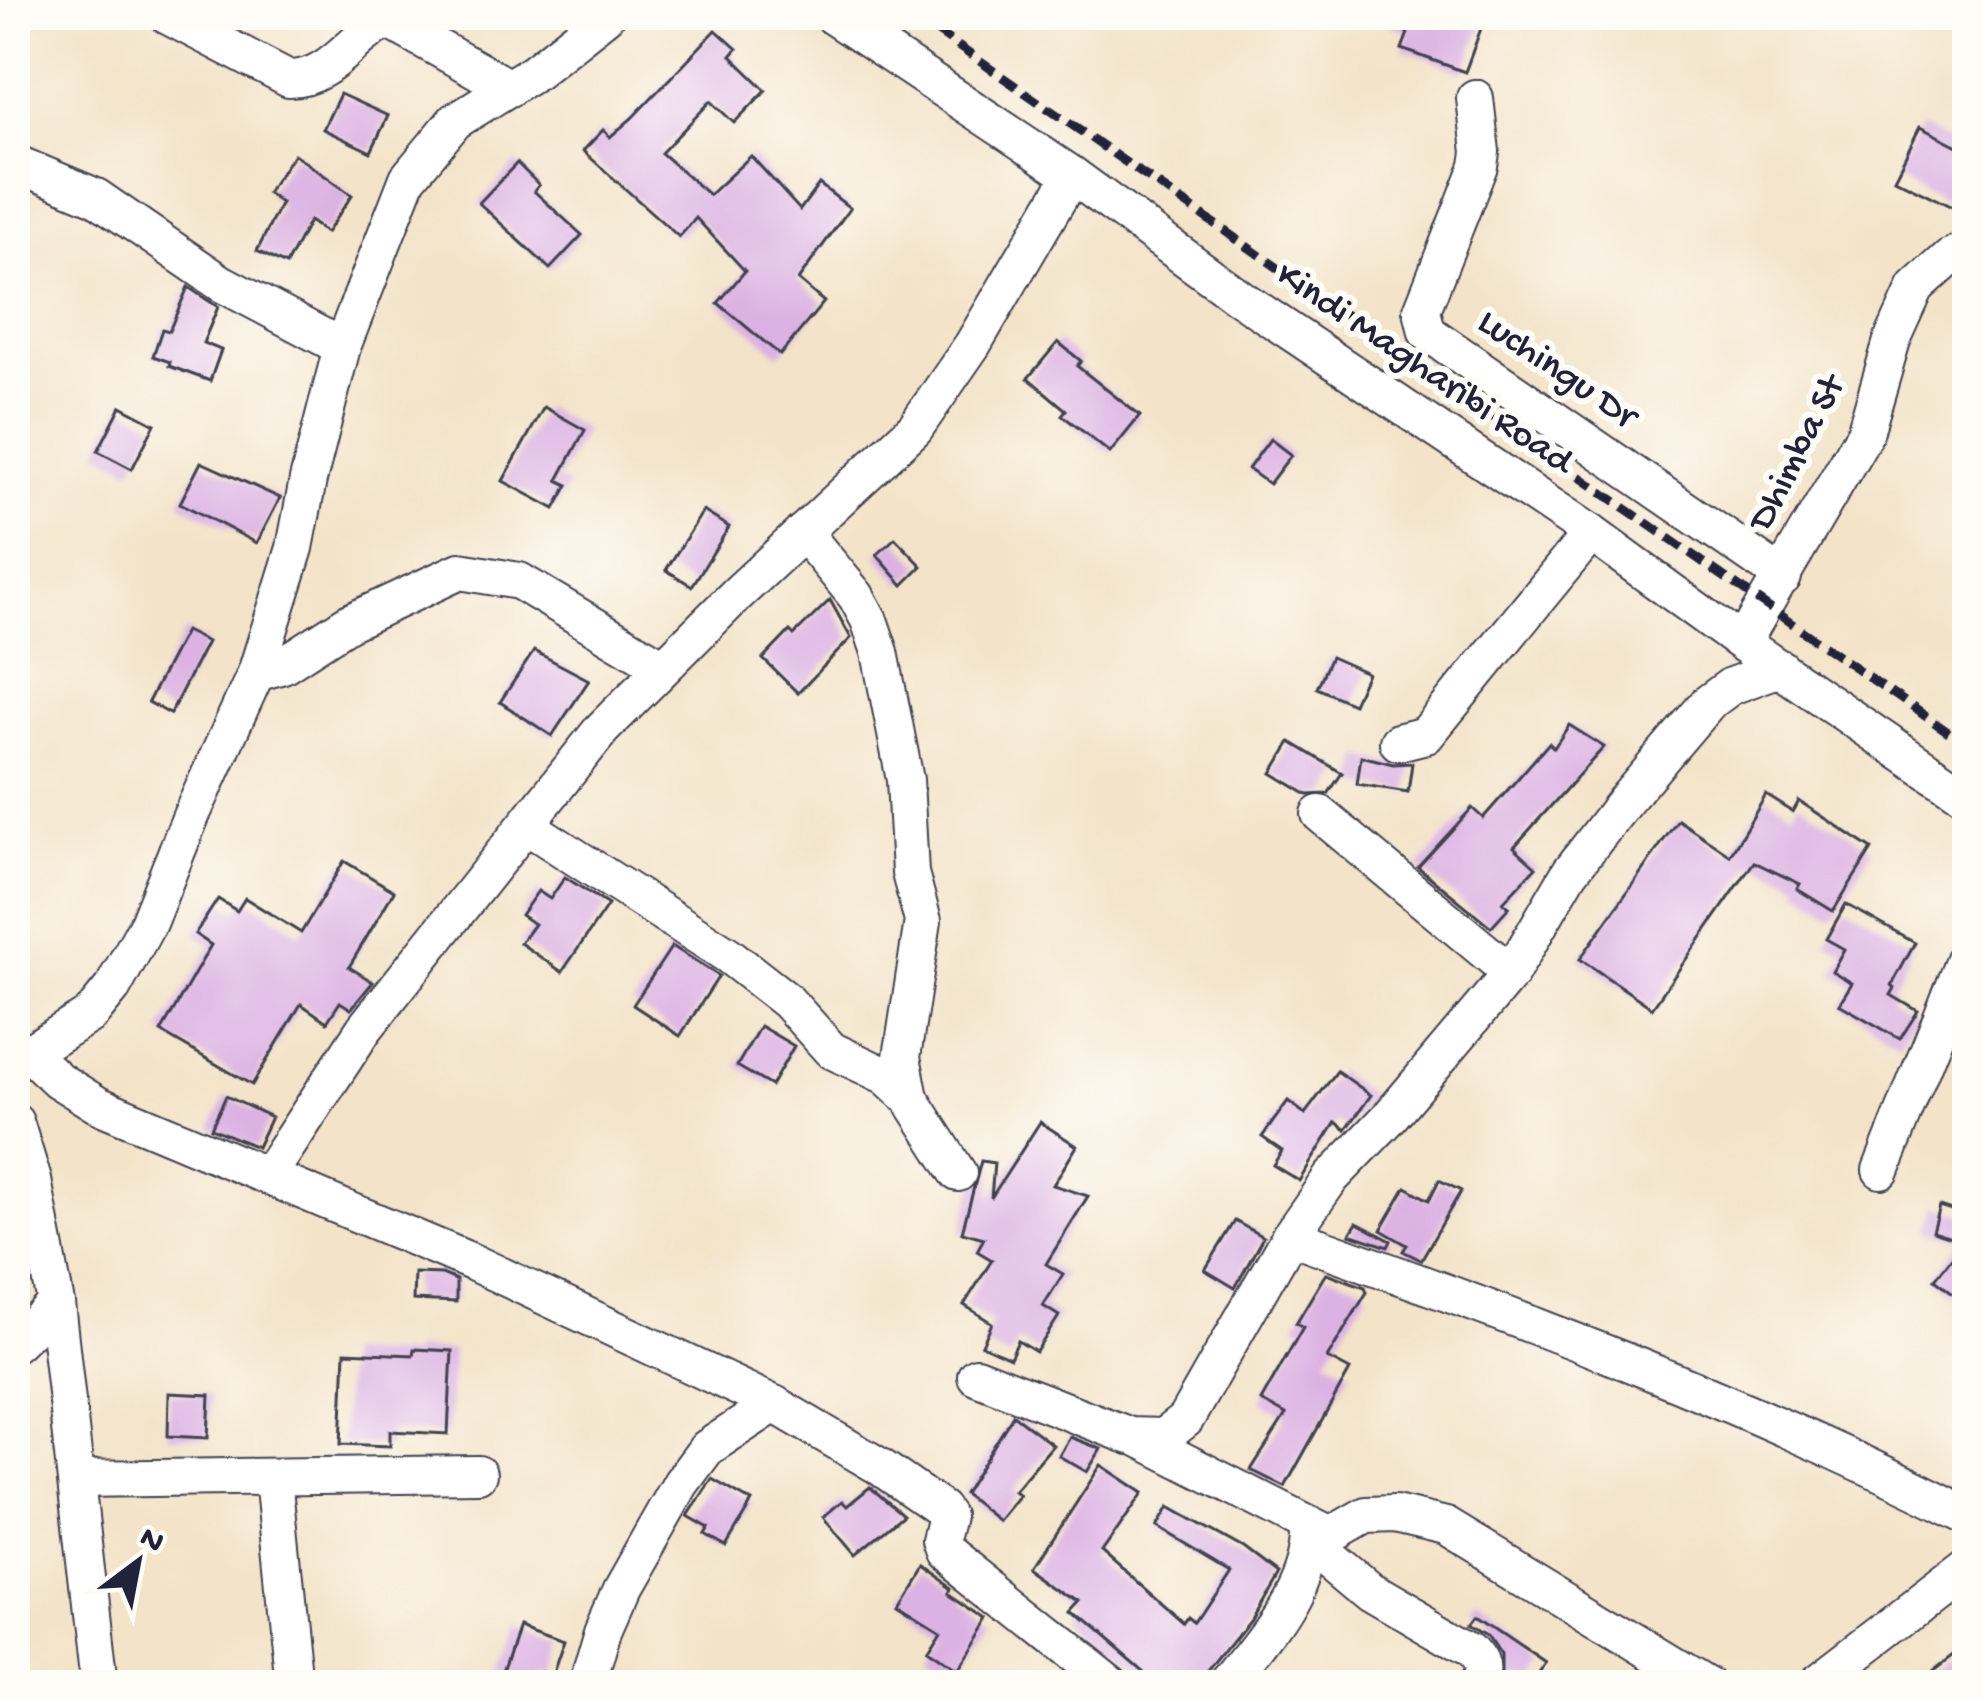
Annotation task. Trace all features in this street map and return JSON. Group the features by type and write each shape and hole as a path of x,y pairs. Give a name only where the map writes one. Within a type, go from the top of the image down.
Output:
{"street":[{"path":"166,15 290,79 302,80 345,56 378,25 390,21 509,88"},
{"path":"606,15 509,88 455,121 408,178 342,347 295,548 256,673 128,963 91,1014 22,1057 98,1106 472,1262 773,1404 879,1466 941,1509 946,1516 940,1540 944,1551 1112,1685"},
{"name":"Kindi Magharibi Road","path":"831,15 1072,175 1239,297 1592,533 1967,797"},
{"name":"Luchingu Dr","path":"1475,98 1479,166 1423,310 1427,332 1784,577"},
{"path":"15,163 96,197 221,283 342,347"},
{"path":"269,1174 364,1029 602,729 915,428 973,344 1072,175"},
{"name":"Dhimba St","path":"1742,643 1865,433 1892,341 1916,288 1950,257 1967,249"},
{"path":"803,532 856,596 869,620 880,652 905,780 910,874 923,921 902,1057 910,1098"},
{"path":"1398,742 1426,735 1592,533"},
{"path":"256,673 284,665 347,623 460,571 519,581 663,667"},
{"path":"1136,1436 1163,1437 1185,1420 1291,1236 1331,1178 1387,1120 1511,973 1570,872 1680,732 1731,686 1780,668"},
{"path":"1319,814 1511,973"},
{"path":"527,826 728,955 787,1001 830,1050 874,1069 910,1098 958,1173"},
{"path":"1880,1170 1967,955"},
{"path":"15,1122 33,1180 56,1304 99,1685"},
{"path":"1291,1236 1490,1307 1831,1446 1967,1515"},
{"path":"15,1343 56,1304"},
{"path":"976,1376 1136,1436 1308,1533 1370,1591 1471,1650 1481,1661 1483,1674 1477,1685"},
{"path":"587,1685 621,1589 681,1483 707,1448 773,1404"},
{"path":"76,1479 478,1474"},
{"path":"273,1478 294,1685"},
{"path":"1308,1533 1334,1534 1366,1515 1395,1514 1446,1526 1707,1685"},
{"path":"1226,1685 1297,1584 1308,1533"},
{"path":"1815,1685 1967,1568"}],"building":[{"path":"1370,15 1459,15 1483,23 1465,72 1402,49 1408,33"},
{"path":"716,30 737,49 731,56 766,90 734,123 711,101 661,153 709,195 751,156 800,210 819,184 850,208 798,280 824,302 780,355 718,303 745,271 696,218 679,237 583,151 603,130 610,137 632,118"},
{"path":"340,94 388,116 371,152 323,129"},
{"path":"1920,127 1967,151 1967,177 1952,207 1894,178"},
{"path":"294,154 352,195 326,233 309,221 286,265 257,251 281,203 267,193"},
{"path":"517,163 539,185 534,191 582,235 550,269 479,203"},
{"path":"188,287 218,307 203,343 221,350 210,381 153,356 162,329 169,331"},
{"path":"1058,342 1081,361 1077,366 1140,416 1110,453 1062,415 1066,410 1028,378"},
{"path":"121,406 155,424 132,469 98,451"},
{"path":"544,407 585,430 558,480 568,485 555,509 503,481"},
{"path":"1270,439 1291,455 1269,484 1248,469"},
{"path":"201,462 280,498 257,543 180,503"},
{"path":"703,511 729,527 692,586 666,570"},
{"path":"895,538 922,566 903,585 877,555"},
{"path":"830,600 851,638 798,693 763,659"},
{"path":"185,631 207,642 170,714 148,702"},
{"path":"534,651 589,680 552,736 500,702"},
{"path":"1331,657 1367,673 1353,704 1317,688"},
{"path":"1569,725 1604,747 1514,847 1536,867 1503,902 1509,907 1491,927 1418,867 1472,808 1483,818 1549,743 1554,748"},
{"path":"1291,742 1342,773 1328,794 1308,795 1272,773"},
{"path":"1361,756 1412,763 1408,792 1357,784"},
{"path":"1766,795 1793,812 1799,801 1872,849 1833,911 1797,889 1800,884 1754,862 1652,1008 1580,959 1678,820 1730,855"},
{"path":"344,861 394,891 349,967 373,982 351,1009 340,1002 327,1022 301,1004 252,1085 161,1032 211,945 195,934 218,899 237,911 245,898 301,933"},
{"path":"565,877 608,905 562,972 520,943 534,924 521,915 538,891 550,899"},
{"path":"1846,904 1915,943 1892,985 1891,995 1918,1011 1900,1039 1839,1004 1852,983 1832,971 1844,949 1826,939"},
{"path":"672,946 719,976 680,1036 633,1005"},
{"path":"760,1026 794,1046 771,1086 737,1066"},
{"path":"1337,1071 1371,1095 1346,1130 1336,1122 1299,1181 1273,1165 1282,1151 1262,1137 1288,1101 1305,1114"},
{"path":"226,1096 271,1117 257,1147 211,1128"},
{"path":"1040,1122 1077,1146 1053,1185 1088,1196 1046,1264 1063,1274 1043,1306 1059,1316 1036,1352 1018,1341 1010,1358 982,1345 992,1323 964,1305 992,1260 977,1251 984,1238 962,1232 981,1161 994,1163 991,1198"},
{"path":"1439,1180 1461,1191 1421,1260 1381,1230 1406,1187 1429,1200"},
{"path":"1939,1206 1967,1215 1967,1304 1935,1279 1964,1241 1932,1231"},
{"path":"1235,1221 1263,1237 1235,1288 1205,1270"},
{"path":"1357,1223 1391,1241 1388,1247 1350,1234"},
{"path":"414,1273 442,1274 456,1280 456,1302 413,1300"},
{"path":"1326,1273 1365,1287 1367,1292 1327,1358 1350,1370 1285,1487 1251,1470 1286,1415 1261,1401 1303,1327 1296,1323"},
{"path":"414,1349 452,1351 448,1434 390,1431 390,1446 341,1444 345,1352 413,1355"},
{"path":"169,1393 210,1395 208,1438 168,1436"},
{"path":"1013,1415 1053,1445 1014,1491 1019,1495 998,1521 964,1494"},
{"path":"1070,1437 1101,1449 1087,1472 1059,1456"},
{"path":"1101,1465 1143,1493 1102,1552 1184,1624 1188,1618 1194,1623 1229,1570 1157,1527 1169,1507 1243,1548 1276,1573 1250,1618 1208,1671 1204,1685 1159,1685 1075,1613 1084,1603 1034,1568"},
{"path":"712,1479 752,1502 726,1546 688,1516"},
{"path":"870,1487 903,1515 855,1555 823,1517 842,1501 847,1506"},
{"path":"920,1564 991,1618 957,1671 926,1650 940,1628 897,1601"},
{"path":"1477,1616 1546,1663 1531,1685 1501,1685 1501,1655 1488,1635 1471,1624"},
{"path":"519,1625 564,1641 552,1676 542,1672 540,1685 498,1685"},
{"path":"1967,1645 1967,1685 1915,1685"}],"railway":[{"path":"913,15 1967,745"}]}
